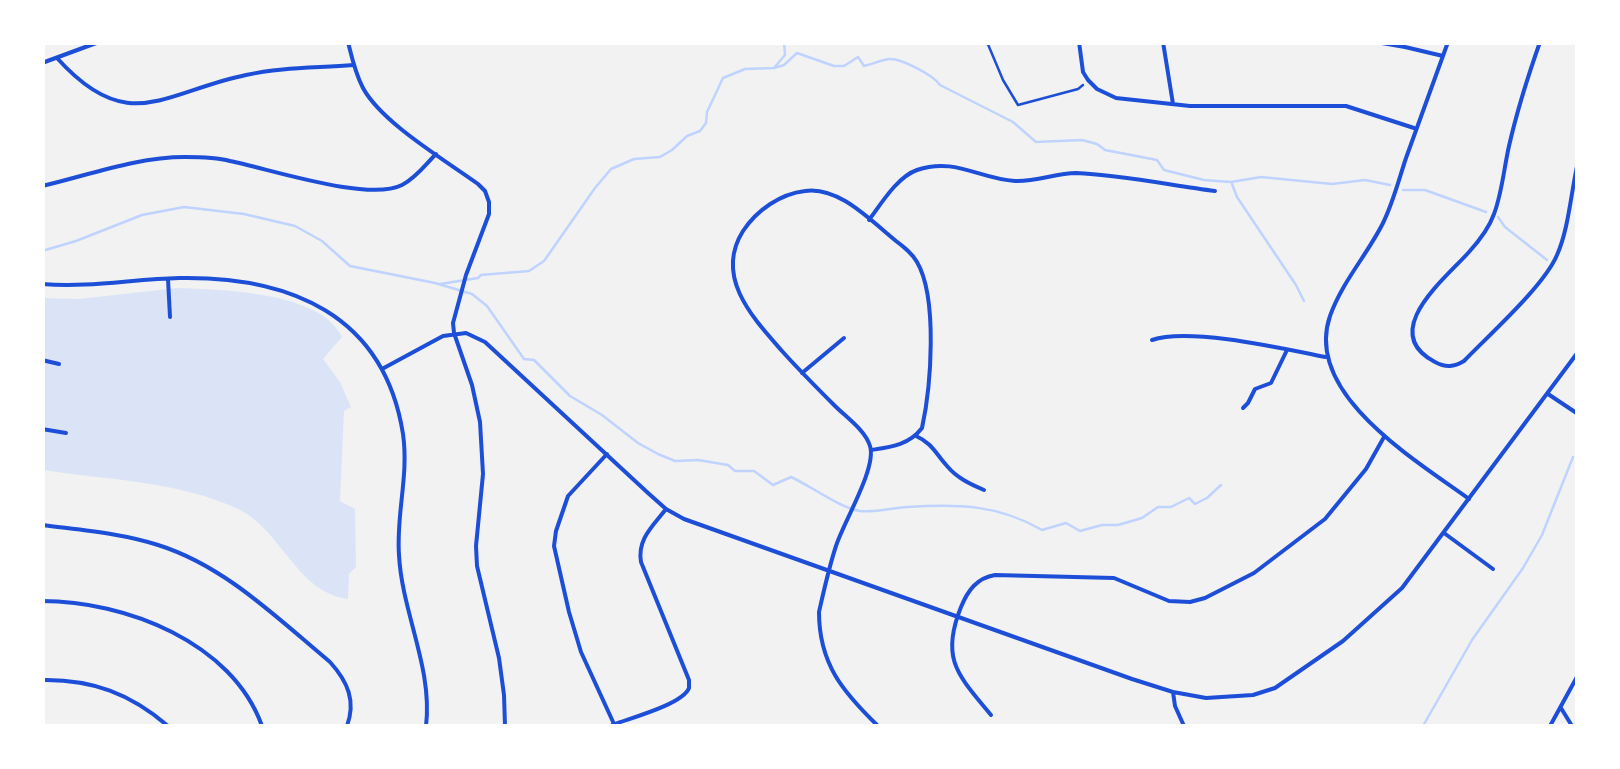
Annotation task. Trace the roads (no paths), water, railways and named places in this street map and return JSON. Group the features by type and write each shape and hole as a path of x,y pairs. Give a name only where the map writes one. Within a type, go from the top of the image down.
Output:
{"street":[{"path":"42,63 99,42"},
{"path":"348,42 370,99 396,124 478,184 489,202 489,214 454,312 454,333 480,422 484,474 477,566 499,658 505,726"},
{"path":"1079,42 1088,80 1096,89 1116,98 1211,107 1346,106 1416,128"},
{"path":"1162,42 1173,104"},
{"path":"1376,42 1443,56"},
{"path":"1448,42 1382,227 1332,311 1327,357 1364,418 1468,499"},
{"path":"1540,42 1491,221 1468,254 1421,305 1414,332 1426,356 1446,366 1464,361 1550,268 1558,253 1578,162"},
{"path":"58,58 100,95 135,103 174,98 249,74 354,65"},
{"path":"42,186 148,160 194,157 381,191 411,179 436,154"},
{"path":"869,220 911,173 949,165 1009,180 1072,173 1215,191"},
{"path":"871,450 907,442 922,428 931,332 922,272 909,251 832,194 797,192 778,199 752,220 738,240 732,274 754,320 864,435 871,450 858,496 836,544 819,612 819,632 836,680 878,726"},
{"path":"1569,203 1578,205"},
{"path":"42,284 100,285 168,279 256,285 305,298 346,324 364,344 382,369 398,410 406,456 399,558 426,688 426,726"},
{"path":"168,279 170,318"},
{"path":"382,369 422,345 454,333 474,335 666,509 684,519 1174,692 1220,698 1253,695 1274,688 1343,642 1377,613 1402,588 1578,352"},
{"path":"1152,340 1172,336 1210,338 1327,357"},
{"path":"802,373 844,338"},
{"path":"1243,408 1256,388 1274,379 1286,350"},
{"path":"42,360 58,364"},
{"path":"1546,393 1578,414"},
{"path":"42,429 66,433"},
{"path":"916,436 931,444 955,474 984,490"},
{"path":"991,715 952,658 950,642 956,618 972,587 986,577 1114,578 1169,601 1205,598 1254,572 1324,519 1366,469 1384,436"},
{"path":"607,454 568,496 554,546 581,652 612,725 675,701 689,686 641,562 646,536 666,509"},
{"path":"42,525 157,544 220,574 253,597 341,674 351,698 347,726"},
{"path":"1444,533 1493,569"},
{"path":"42,601 105,606 161,626 231,675 262,726"},
{"path":"1550,726 1578,675"},
{"path":"42,680 88,683 112,690 168,726"},
{"path":"1174,692 1178,717 1184,726"},
{"path":"1561,708 1572,726"}],"waterway":[{"path":"440,284 529,271 544,261 611,169 634,159 660,157 700,131 723,78 745,69 774,68 785,55 784,42"},
{"path":"774,68 797,53 834,66 844,66 858,57 864,66 894,59 1013,122 1036,142 1082,140 1105,150 1157,160 1164,170 1204,180 1231,182 1261,177 1332,184 1365,180 1390,185"},
{"path":"1232,184 1304,301"},
{"path":"1403,190 1425,190 1486,212"},
{"path":"42,251 142,215 184,207 244,214 295,226 322,241 350,266 472,294 487,306 524,359 534,360 570,396 658,454 675,461 698,460 728,465 735,471 754,471 773,485 791,477 860,511 960,506 1009,515 1042,530 1066,523 1080,531 1142,518 1158,507 1171,507 1189,498 1195,504 1221,485"},
{"path":"1498,217 1547,260"},
{"path":"1423,726 1472,640 1542,535 1573,457"}]}
